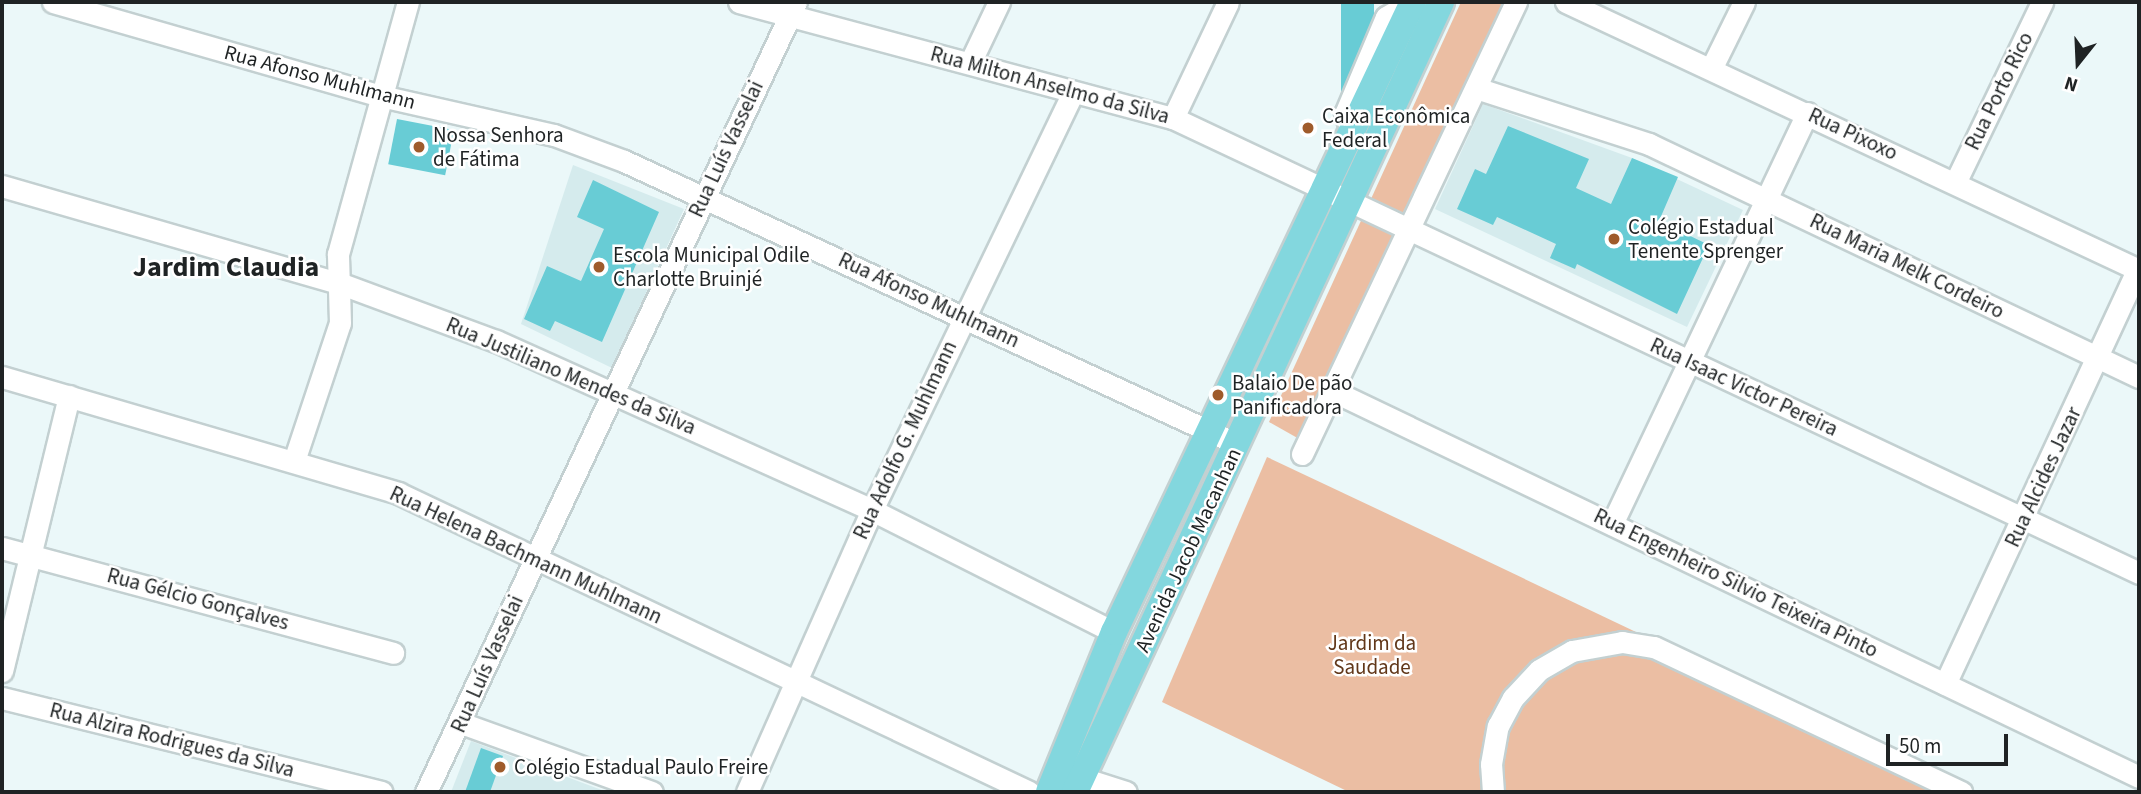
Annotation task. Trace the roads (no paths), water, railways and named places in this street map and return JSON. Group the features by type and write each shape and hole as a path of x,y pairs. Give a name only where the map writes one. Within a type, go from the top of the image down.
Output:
{"main road":[{"name":"Avenida Jacob Macanhan","path":"1049,792 1114,632 1210,432 1441,2"},
{"name":"Avenida Jacob Macanhan","path":"1076,788 1237,444 1337,198 1353,134 1411,7"}],"street":[{"name":"Rua Afonso Muhlmann","path":"53,2 381,96 554,135 704,195 1237,444"},
{"path":"294,461 340,323 338,254 408,2"},
{"name":"Rua Milton Anselmo da Silva","path":"739,2 792,9 970,63 1173,118 1337,198"},
{"path":"970,63 999,2"},
{"path":"1173,118 1228,2"},
{"path":"1302,454 1516,2"},
{"name":"Rua Pixoxo","path":"1566,2 1712,67 2139,269"},
{"path":"1712,67 1744,2"},
{"name":"Rua Porto Rico","path":"1956,181 2042,2"},
{"name":"Rua Luís Vasselai","path":"426,792 461,723 535,557 615,392 792,9"},
{"name":"Rua Maria Melk Cordeiro","path":"1476,88 1648,144 1767,198 2139,377"},
{"name":"Rua Adolfo G. Muhlmann","path":"747,792 873,510 1073,92"},
{"path":"1612,524 1807,113"},
{"name":"Rua Justiliano Mendes da Silva","path":"2,186 339,283 496,341 615,392 873,510 1114,632"},
{"name":"Rua Isaac Victor Pereira","path":"1337,198 2139,573"},
{"name":"Rua Alcides Jazar","path":"1945,684 2139,269"},
{"name":"Rua Helena Bachmann Muhlmann","path":"2,377 398,493 1029,792"},
{"name":"Rua Engenheiro Silvio Teixeira Pinto","path":"1331,390 2139,777"},
{"path":"2,671 69,396"},
{"name":"Rua Gélcio Gonçalves","path":"2,548 393,653"},
{"path":"1493,792 1491,764 1498,726 1513,698 1539,670 1572,650 1622,642 1654,647 1961,792"},
{"name":"Rua Alzira Rodrigues da Silva","path":"2,698 382,792"},
{"path":"461,723 652,792"},
{"path":"1076,788 1126,792"}],"place":[{"name":"Caixa Econômica Federal","path":"1308,128"},
{"name":"Nossa Senhora de Fátima","path":"419,147"},
{"name":"Colégio Estadual Tenente Sprenger","path":"1614,239"},
{"name":"Escola Municipal Odile Charlotte Bruinjé","path":"599,267"},
{"name":"Balaio De pão Panificadora","path":"1218,395"},
{"name":"Colégio Estadual Paulo Freire","path":"500,767"}],"district":[{"name":"Jardim Claudia","path":"226,267"}],"park label":[{"name":"Jardim da Saudade","path":"1372,655"}]}
